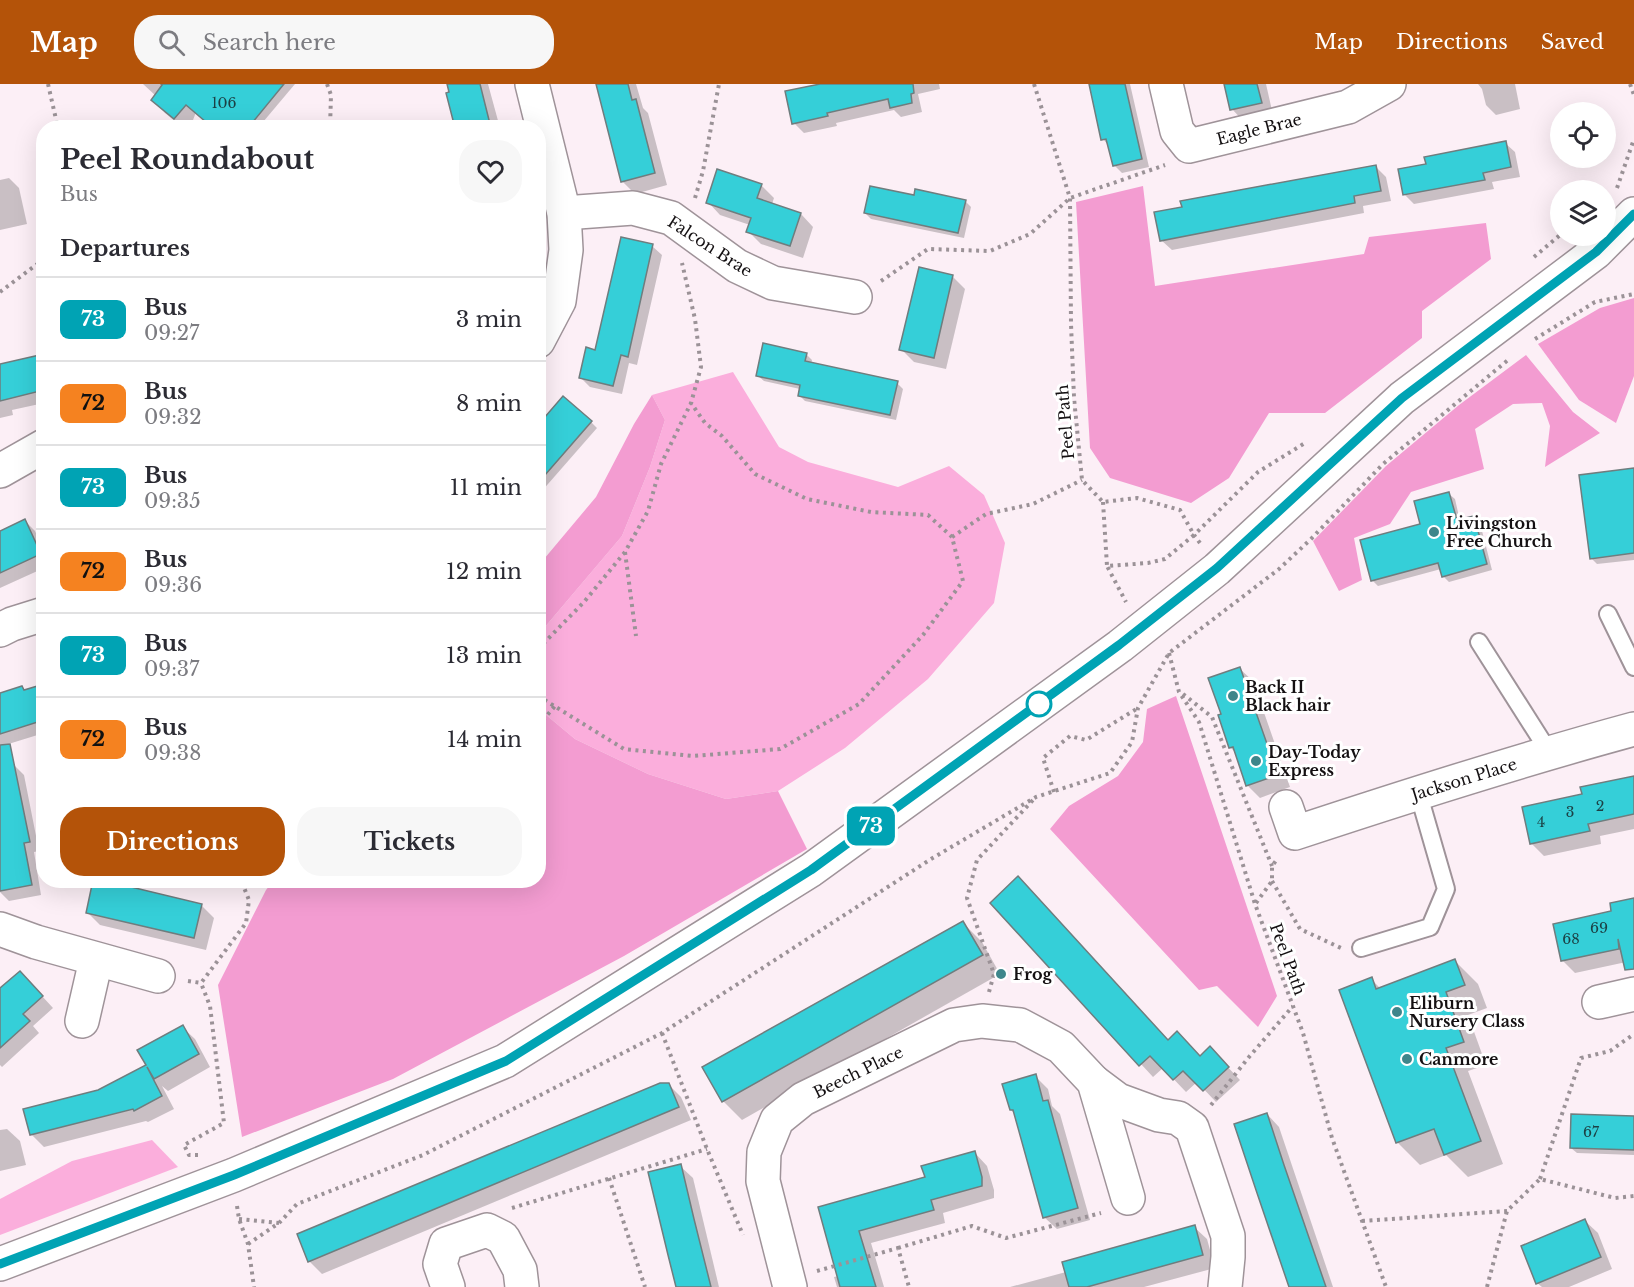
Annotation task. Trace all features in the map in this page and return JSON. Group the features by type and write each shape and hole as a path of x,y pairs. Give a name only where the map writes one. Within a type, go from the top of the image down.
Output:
{"street":[{"path":"532,84 541,120"},
{"path":"1166,84 1177,132 1189,146"},
{"name":"Eagle Brae","path":"1189,146 1348,107 1389,84"},
{"path":"546,140 564,213 566,250 559,301 546,326"},
{"path":"1596,252 1623,203"},
{"name":"Falcon Brae","path":"564,213 633,208 671,218 737,266 773,283 855,297"},
{"path":"0,1264 234,1175 506,1061 811,870 1128,639 1217,568 1402,398 1596,252 1634,235"},
{"path":"0,471 36,451"},
{"path":"0,630 36,616"},
{"name":"Jackson Place","path":"1289,840 1418,792 1634,729"},
{"path":"0,929 96,960 158,976"},
{"path":"82,1021 96,960"},
{"path":"1599,1002 1634,994"},
{"name":"Beech Place","path":"790,1287 763,1181 764,1152 777,1120 803,1099 954,1025 982,1021 1020,1025 1061,1047 1094,1082 1118,1100 1159,1115 1178,1118 1192,1128"},
{"name":"Beech Place","path":"1094,1082 1128,1198"},
{"path":"1192,1128 1228,1236 1225,1287"},
{"path":"448,1287 440,1264 446,1244 487,1230 503,1238 520,1270 522,1287"}],"lane":[{"path":"1608,614 1634,667"},
{"path":"1479,642 1549,752"},
{"path":"1361,948 1430,927 1446,889 1418,792"}],"path":[{"path":"48,84 56,120"},
{"path":"327,84 331,95 330,120"},
{"path":"546,641 584,602 625,552 648,511 661,464 691,404 701,367 695,319 681,254 703,171 719,84"},
{"name":"Peel Path","path":"1034,84 1070,198 1074,398 1082,480 1103,502"},
{"path":"1630,84 1634,95"},
{"path":"1623,203 1618,187 1634,139"},
{"path":"855,297 928,249 990,251 1030,234 1070,198 1167,164 1189,146"},
{"path":"0,292 36,265"},
{"path":"546,701 624,749 693,756 780,749 859,704 923,635 963,581 952,537 928,515 871,512 807,499 755,474 722,436 705,423 691,404"},
{"path":"952,537 986,514 1033,504 1082,480"},
{"path":"1107,566 1148,563 1165,559 1194,535 1180,510 1137,498 1103,502 1107,566 1130,610"},
{"path":"625,552 636,636"},
{"name":"Peel Path","path":"1165,648 1169,653 1179,692 1200,722 1255,904 1303,1033 1332,1138 1386,1287"},
{"path":"1179,692 1212,717 1289,840 1272,881 1255,904"},
{"path":"546,717 555,706"},
{"path":"1054,792 1043,758 1070,736 1086,740 1138,708"},
{"path":"982,1021 994,974 967,897 977,860 1036,797"},
{"path":"1272,881 1300,929 1344,949 1361,948"},
{"path":"201,983 246,923 249,900 244,888"},
{"path":"158,976 201,983"},
{"path":"201,983 210,1006 224,1124 184,1145 189,1155 226,1153 234,1175"},
{"path":"1192,1128 1293,1006"},
{"path":"1487,1287 1507,1211 1540,1179 1581,1058 1610,1051 1634,1034"},
{"path":"487,1230 506,1210 707,1149"},
{"path":"609,1178 645,1287"},
{"path":"1540,1179 1615,1198 1634,1196"},
{"path":"898,1248 972,1226 1006,1238 1110,1211 1128,1198"},
{"path":"1362,1221 1507,1211"},
{"path":"254,1287 248,1244 239,1219 279,1223"}],"shaded area":[{"path":"1143,186 1155,286 1364,254 1369,237 1486,223 1491,259 1422,311 1422,338 1325,413 1269,413 1229,478 1191,503 1110,478 1090,448 1076,202"},
{"path":"1634,298 1634,376 1616,423 1579,400 1538,344 1600,308"},
{"path":"1526,355 1573,412 1600,433 1545,467 1550,426 1542,403 1513,404 1475,429 1484,469 1411,492 1390,524 1354,538 1362,580 1339,591 1313,541 1386,466 1459,405"},
{"path":"733,372 779,447 808,462 898,487 949,466 984,495 1005,543 994,603 928,679 845,748 778,791 726,799 648,774 575,739 546,715 546,626 622,536 650,467 665,420 652,395"},
{"path":"652,395 665,420 650,467 622,536 546,626 546,557 596,497 634,424"},
{"path":"1176,696 1277,996 1258,1027 1217,986 1199,990 1050,829 1069,806 1118,776 1143,742 1147,709"},
{"path":"546,715 575,739 648,774 726,799 778,791 807,849 624,956 393,1079 242,1137 218,985 268,888 546,888"},
{"path":"152,1140 178,1167 0,1235 0,1199 72,1161"}],"building":[{"path":"284,84 255,120 204,120 186,105 174,119 151,100 162,85"},
{"path":"447,84 480,84 489,120 453,120 446,93 449,92"},
{"path":"596,84 628,84 632,100 636,99 655,173 621,182"},
{"path":"820,84 913,84 914,93 911,94 912,103 890,108 888,99 827,113 828,116 792,124 785,91"},
{"path":"1089,84 1125,84 1142,159 1113,166 1106,139 1101,140"},
{"path":"1224,84 1257,84 1262,103 1230,110"},
{"path":"1506,141 1511,167 1483,173 1485,180 1403,195 1398,169 1426,164 1424,157"},
{"path":"1376,165 1381,191 1354,196 1355,203 1160,241 1154,212 1182,207 1180,201"},
{"path":"717,169 762,184 757,198 801,213 790,246 746,232 751,218 706,203"},
{"path":"870,186 914,195 915,189 966,200 958,233 864,213"},
{"path":"621,237 653,244 628,357 621,355 613,386 579,378 586,347 595,350"},
{"path":"919,267 953,275 934,358 899,350"},
{"path":"763,343 807,353 805,361 898,381 890,415 798,396 800,385 756,376"},
{"path":"36,356 36,392 0,401 0,364"},
{"path":"563,396 592,421 546,474 546,416"},
{"path":"1634,468 1634,553 1590,559 1579,475"},
{"name":"Livingston Free Church","path":"1449,492 1457,520 1474,516 1487,564 1442,577 1438,563 1371,581 1360,540 1420,524 1414,501"},
{"path":"25,519 36,543 36,556 0,573 0,531"},
{"path":"1240,667 1278,775 1246,786 1233,747 1229,748 1218,715 1221,714 1208,678"},
{"path":"22,686 24,690 36,686 36,723 0,734 0,693"},
{"path":"10,744 30,842 24,843 32,885 0,891 0,745"},
{"path":"1634,776 1634,814 1588,824 1590,831 1530,844 1522,807 1582,794 1580,787"},
{"path":"1018,876 1168,1040 1177,1031 1200,1056 1210,1046 1229,1067 1203,1091 1183,1071 1173,1080 1150,1056 1139,1066 990,903"},
{"path":"91,888 135,888 202,904 194,938 86,913"},
{"path":"1634,898 1634,969 1625,970 1618,939 1619,949 1561,961 1553,924 1611,911 1610,903"},
{"path":"963,921 983,955 722,1102 702,1067"},
{"name":"Canmore","path":"1455,959 1465,985 1446,992 1464,1042 1446,1048 1481,1141 1444,1155 1434,1129 1396,1143 1339,990 1372,977 1376,989"},
{"path":"20,971 43,996 23,1014 30,1021 0,1048 0,988"},
{"path":"183,1025 199,1054 154,1079 147,1067 162,1096 134,1111 133,1109 30,1135 23,1109 98,1090 146,1065 137,1050"},
{"path":"1036,1074 1043,1101 1048,1100 1078,1208 1043,1218 1013,1110 1010,1110 1002,1084"},
{"path":"660,1083 669,1083 679,1107 308,1262 297,1234"},
{"path":"1267,1113 1326,1287 1289,1287 1257,1193 1234,1124"},
{"path":"1571,1114 1634,1116 1634,1150 1570,1148"},
{"path":"975,1151 982,1186 931,1200 934,1210 859,1231 876,1287 840,1287 818,1207 925,1177 921,1166"},
{"path":"681,1164 711,1287 676,1287 668,1255 648,1172"},
{"path":"1585,1219 1601,1257 1536,1284 1521,1246"},
{"path":"1195,1225 1203,1255 1087,1287 1069,1287 1062,1262"}],"bus line":[{"name":"73","path":"0,1264 234,1175 506,1061 811,870 1119,645 1217,568 1402,398 1596,252 1634,214"}],"place":[{"name":"Livingston Free Church","path":"1434,532"},
{"name":"Back II Black hair","path":"1233,696"},
{"name":"Day-Today Express","path":"1256,761"},
{"name":"Frog","path":"1001,974"},
{"name":"Eliburn Nursery Class","path":"1397,1012"},
{"name":"Canmore","path":"1407,1059"}]}
